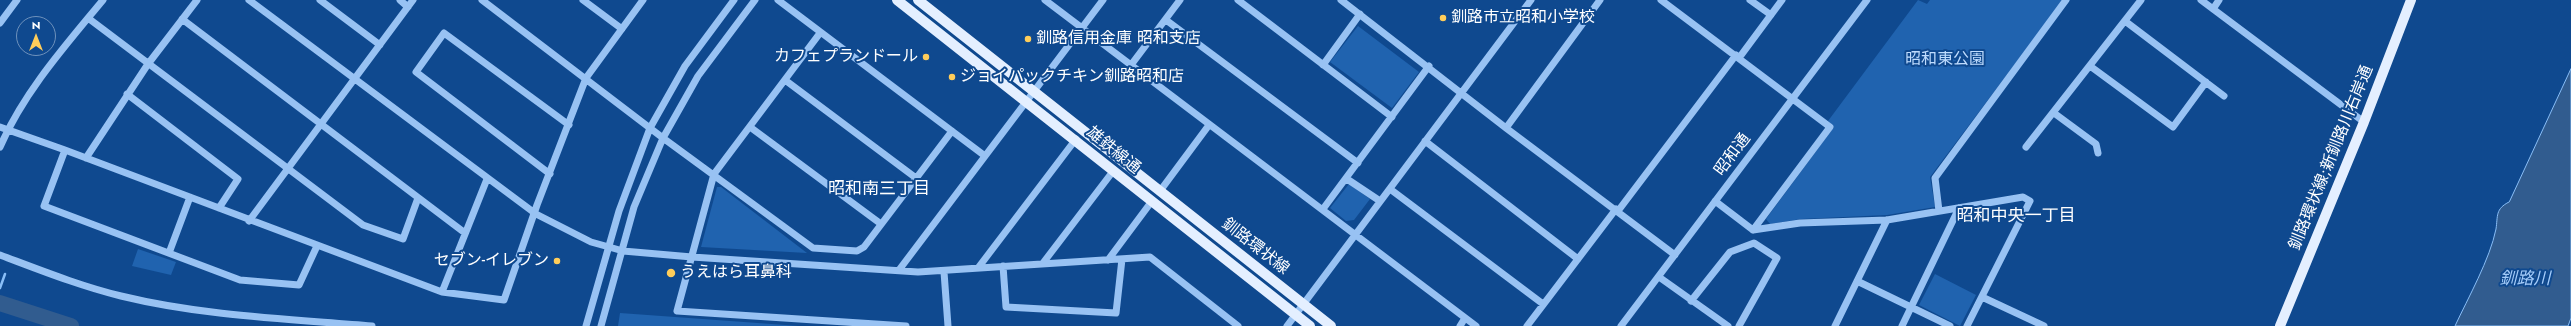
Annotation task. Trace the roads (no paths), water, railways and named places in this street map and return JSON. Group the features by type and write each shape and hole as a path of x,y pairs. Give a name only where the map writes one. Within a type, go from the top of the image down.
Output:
{"main road":[{"name":"雄鉄線通","path":"897,0 1026,102 1076,139 1310,326"},
{"name":"雄鉄線通","path":"918,0 1160,191"},
{"name":"釧路環状線;新釧路川右岸通","path":"2280,326 2364,122 2411,0"},
{"name":"釧路環状線","path":"1160,191 1331,326"}],"street":[{"path":"0,23 17,0"},
{"path":"0,147 8,130 42,75 103,0"},
{"path":"86,158 148,64 197,0"},
{"path":"249,0 536,214 591,242 623,251 692,258 944,272 1043,263 1150,257 1238,326"},
{"path":"320,0 380,45"},
{"path":"400,0 408,7"},
{"path":"250,221 413,0"},
{"path":"482,0 650,128 813,248 857,250 864,247 952,131"},
{"path":"583,0 622,29"},
{"path":"0,127 442,292 504,300 586,78 643,0"},
{"path":"586,326 627,187 650,128 685,66 734,0"},
{"path":"601,326 634,207 664,138 691,87 755,0"},
{"path":"778,0 985,156"},
{"path":"899,270 1103,0"},
{"path":"1131,65 1180,0"},
{"path":"1238,0 1392,117"},
{"path":"1341,0 1429,66 1506,128 1676,255"},
{"path":"1287,326 1531,0"},
{"path":"1506,128 1600,0"},
{"path":"1661,0 1793,97 1830,127 1753,230"},
{"path":"1750,0 1771,15"},
{"path":"1527,326 1782,0"},
{"name":"昭和通","path":"1621,326 1676,255 1866,0"},
{"path":"1939,211 1935,178 2066,0"},
{"path":"2026,147 2141,0"},
{"path":"2201,0 2364,122"},
{"path":"2213,9 2219,0"},
{"path":"1048,1 1476,326"},
{"path":"1323,65 1360,14"},
{"path":"88,18 363,225 403,239 418,198"},
{"path":"182,19 465,233"},
{"path":"1166,20 1358,163"},
{"path":"2125,21 2224,96"},
{"path":"820,33 714,174 677,311 906,326"},
{"path":"550,174 416,72 444,34 569,125"},
{"path":"1322,210 1429,66"},
{"path":"2090,66 2173,127 2206,82"},
{"path":"785,80 916,178"},
{"path":"127,94 238,178 220,208"},
{"path":"2054,113 2096,144 2098,153"},
{"path":"1160,191 1209,124"},
{"path":"750,127 882,224"},
{"path":"978,268 1076,139"},
{"path":"1425,141 1578,259"},
{"path":"65,150 44,206 240,280 299,285 317,246"},
{"path":"1043,263 1114,170"},
{"path":"442,292 487,178"},
{"path":"1347,178 1380,201"},
{"path":"1390,189 1543,304"},
{"path":"168,253 190,197"},
{"path":"1715,201 1753,230 1800,223 1887,220 2023,197 2030,201 1967,326"},
{"path":"1108,260 1152,201"},
{"path":"1902,326 1959,208"},
{"path":"1835,326 1887,220"},
{"path":"1691,301 1730,252 1754,243 1777,258 1739,326"},
{"path":"0,255 71,281 121,296 158,304 269,319 372,326"},
{"path":"1003,266 1006,307 1116,313 1122,259"},
{"path":"944,272 948,326"},
{"path":"1659,277 1728,326"},
{"path":"1857,281 1950,326"},
{"path":"1982,297 2040,325"},
{"path":"1460,326 1465,318"}],"water":[{"name":"釧路川","path":"2571,69 2571,318 2568,326 2455,326 2489,253 2496,229 2499,210 2509,202"}],"waterway":[{"path":"0,288 5,274"},
{"path":"0,303 71,326"}],"place":[{"name":"釧路市立昭和小学校","path":"1443,18"},
{"name":"釧路信用金庫 昭和支店","path":"1028,39"},
{"name":"カフェプランドール","path":"926,57"},
{"name":"ジョイパックチキン釧路昭和店","path":"952,77"},
{"name":"セブン-イレブン","path":"557,261"},
{"name":"うえはら耳鼻科","path":"671,273"}],"district":[{"name":"昭和南三丁目","path":"879,190"},
{"name":"昭和中央一丁目","path":"2016,217"}],"park label":[{"name":"昭和東公園","path":"1945,60"}]}
